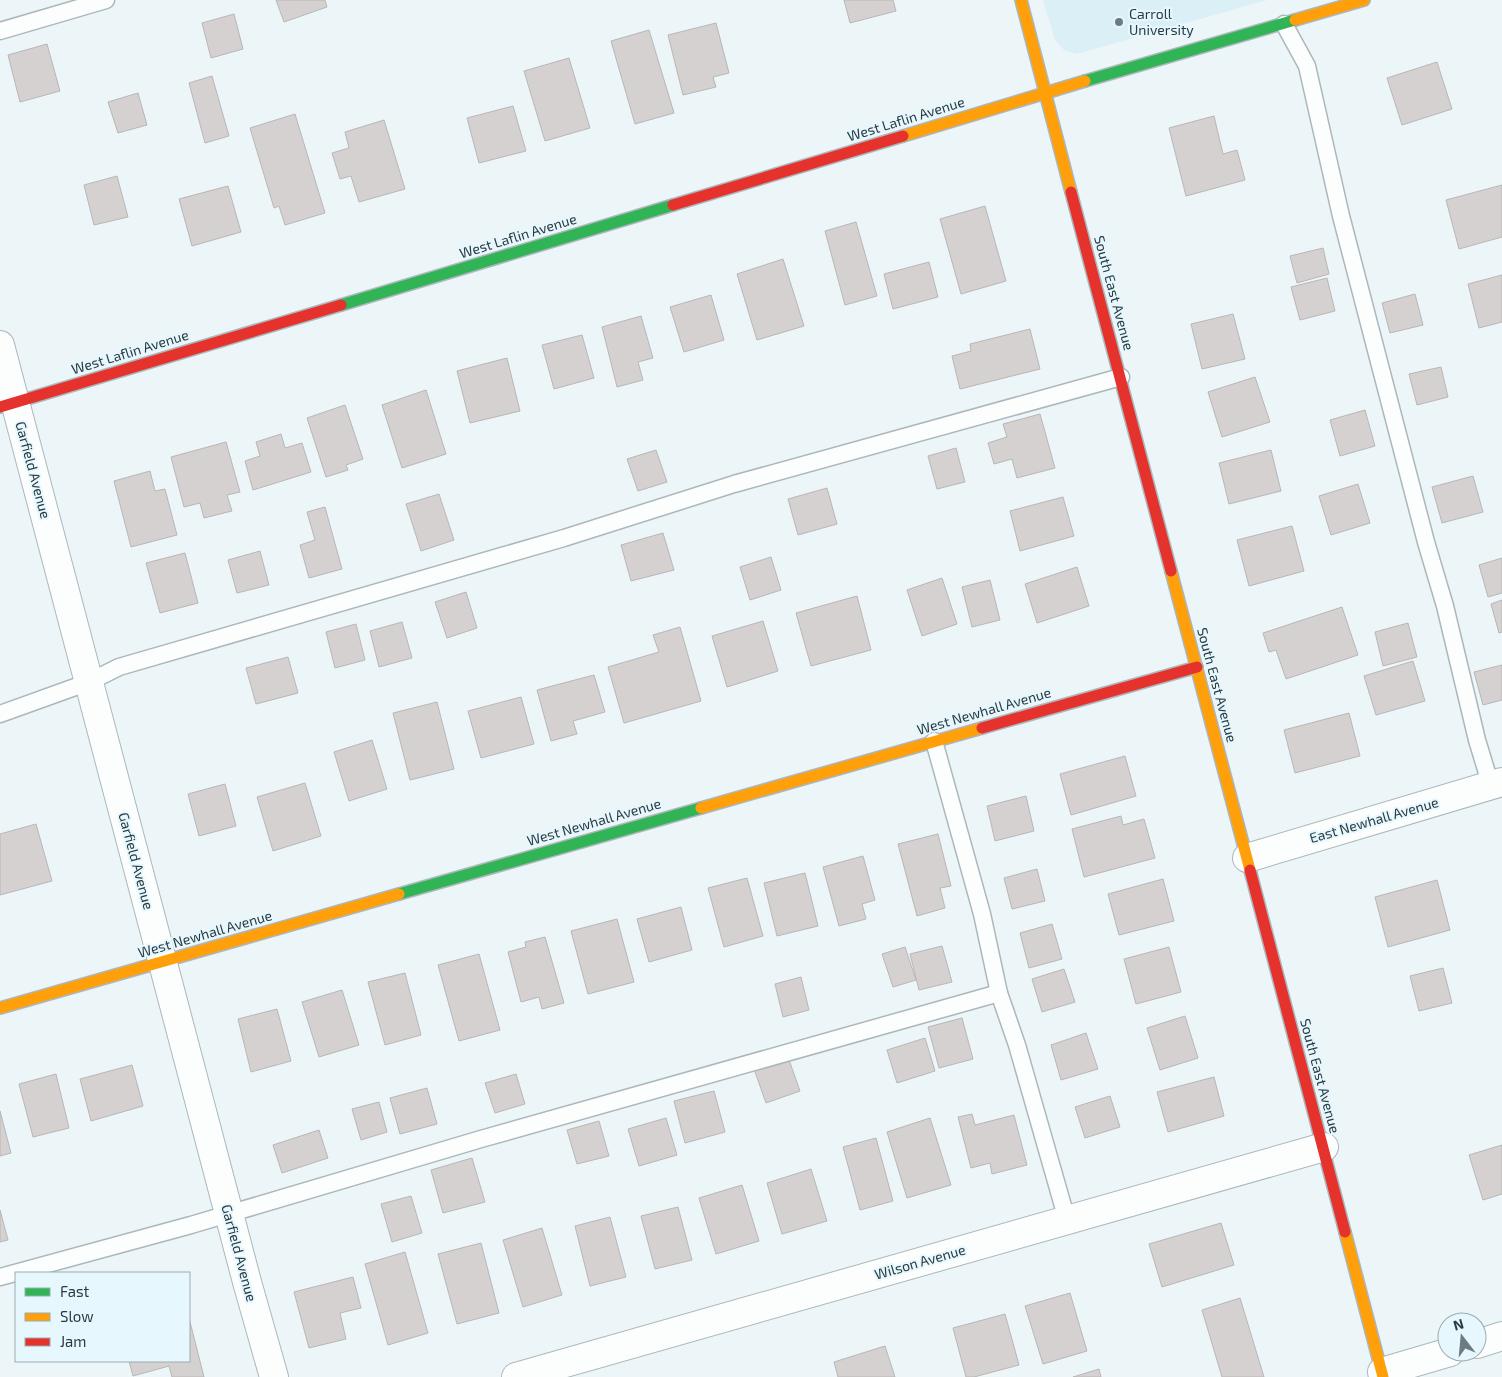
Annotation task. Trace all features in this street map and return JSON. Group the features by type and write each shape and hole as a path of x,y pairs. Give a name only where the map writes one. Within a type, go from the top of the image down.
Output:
{"street":[{"name":"South East Avenue","path":"1021,0 1383,1375"},
{"name":"West Laflin Avenue","path":"8,405 1045,93 1364,0"},
{"name":"Garfield Avenue","path":"0,345 8,405 89,682 229,1214 274,1377"},
{"name":"West Newhall Avenue","path":"0,1008 1197,667"},
{"name":"East Newhall Avenue","path":"1247,858 1497,784"},
{"name":"Wilson Avenue","path":"516,1377 1324,1147"},
{"path":"1487,1341 1502,1336"},
{"path":"1383,1375 1437,1356"}],"lane":[{"path":"0,31 106,0"},
{"path":"1284,24 1307,66 1341,216 1426,542 1445,606 1477,740 1497,784"},
{"path":"0,714 89,682 119,667 555,541 734,484 1121,377"},
{"path":"934,741 982,914 999,992 1017,1045 1067,1220"},
{"path":"18,1272 229,1214 661,1087 999,992"},
{"path":"0,1277 15,1273"}],"shaded area":[{"name":"Carroll University","path":"1043,0 1267,0 1077,54 1064,50 1055,40"}],"building":[{"path":"276,0 325,0 327,7 284,22"},
{"path":"844,0 893,0 896,11 850,23"},
{"path":"234,14 243,49 211,58 202,23"},
{"path":"716,23 729,73 713,77 716,87 683,95 668,35"},
{"path":"649,30 674,113 635,124 611,41"},
{"path":"47,44 60,91 20,102 8,55"},
{"path":"569,58 590,128 545,141 524,71"},
{"path":"1437,62 1452,109 1402,125 1387,78"},
{"path":"212,76 229,136 205,143 189,83"},
{"path":"138,93 147,125 118,133 108,102"},
{"path":"513,106 526,151 479,163 467,118"},
{"path":"295,114 325,213 285,225 279,206 274,208 250,128"},
{"path":"1214,116 1223,154 1237,150 1245,180 1186,196 1169,128"},
{"path":"384,120 405,189 359,202 351,176 340,179 332,153 349,148 345,132"},
{"path":"117,176 128,217 94,225 84,185"},
{"path":"1502,185 1502,237 1459,249 1446,200"},
{"path":"228,186 241,232 192,246 179,199"},
{"path":"985,206 1006,281 961,294 940,219"},
{"path":"856,222 877,296 845,305 825,231"},
{"path":"1323,248 1329,274 1297,283 1290,256"},
{"path":"783,259 804,326 757,340 737,274"},
{"path":"929,262 938,297 893,309 884,274"},
{"path":"1502,275 1502,322 1479,328 1468,284"},
{"path":"1327,278 1335,311 1300,320 1291,287"},
{"path":"1415,294 1423,325 1390,333 1382,303"},
{"path":"711,295 724,340 684,352 670,307"},
{"path":"1233,314 1245,359 1202,369 1191,324"},
{"path":"641,316 653,358 638,362 643,380 617,387 602,327"},
{"path":"1030,329 1040,369 960,389 952,356 971,351 970,344"},
{"path":"582,335 594,378 554,389 542,345"},
{"path":"507,358 520,411 470,423 457,371"},
{"path":"1441,367 1448,397 1417,405 1409,374"},
{"path":"1255,377 1270,422 1222,437 1208,392"},
{"path":"426,390 446,454 402,468 382,405"},
{"path":"345,405 363,459 346,465 348,470 326,477 307,418"},
{"path":"1365,410 1375,446 1340,456 1330,420"},
{"path":"1040,414 1055,468 1017,478 1012,459 994,464 988,443 1007,437 1003,424"},
{"path":"281,434 285,448 302,443 311,472 253,490 245,461 260,456 256,442"},
{"path":"226,442 240,492 227,495 232,511 204,518 200,503 184,507 171,457"},
{"path":"956,448 965,482 937,489 928,456"},
{"path":"656,450 667,482 638,491 627,459"},
{"path":"1271,450 1281,491 1229,504 1219,463"},
{"path":"150,471 155,491 165,489 177,535 131,547 114,481"},
{"path":"1473,476 1483,512 1442,523 1432,487"},
{"path":"1358,484 1370,523 1331,535 1319,496"},
{"path":"827,488 837,524 798,535 788,499"},
{"path":"439,494 454,540 421,551 406,504"},
{"path":"1063,497 1074,536 1020,551 1010,511"},
{"path":"325,507 342,569 309,578 300,545 315,540 307,512"},
{"path":"1292,526 1304,571 1249,586 1237,540"},
{"path":"663,533 674,570 631,581 621,545"},
{"path":"260,551 269,585 237,593 228,560"},
{"path":"185,553 198,603 160,613 146,563"},
{"path":"771,557 781,590 750,600 740,567"},
{"path":"1502,558 1502,593 1488,597 1479,565"},
{"path":"1077,567 1089,606 1037,623 1025,584"},
{"path":"942,578 957,624 922,636 907,590"},
{"path":"990,580 1000,620 972,627 962,587"},
{"path":"466,592 477,628 447,638 435,602"},
{"path":"857,596 871,650 811,666 796,613"},
{"path":"1502,600 1502,632 1499,633 1491,604"},
{"path":"1342,607 1358,655 1286,679 1276,650 1269,652 1263,633"},
{"path":"763,621 778,671 727,687 712,636"},
{"path":"402,622 412,658 379,667 370,631"},
{"path":"1408,623 1417,657 1383,666 1375,632"},
{"path":"356,624 365,660 335,668 326,632"},
{"path":"680,627 701,701 624,723 608,667 659,652 653,635"},
{"path":"288,657 298,693 256,704 246,668"},
{"path":"1413,661 1425,701 1376,715 1364,676"},
{"path":"1502,665 1502,700 1483,705 1474,672"},
{"path":"594,675 605,712 573,721 577,734 551,741 537,690"},
{"path":"521,697 534,744 481,758 468,711"},
{"path":"437,702 454,769 410,780 393,713"},
{"path":"1349,713 1360,756 1295,773 1284,730"},
{"path":"372,740 387,789 349,801 334,752"},
{"path":"1125,756 1136,796 1071,815 1060,774"},
{"path":"305,783 321,836 273,851 257,797"},
{"path":"225,784 236,826 199,836 188,794"},
{"path":"1026,796 1034,831 995,841 987,806"},
{"path":"1121,816 1123,825 1144,819 1155,858 1084,877 1072,829"},
{"path":"36,824 52,881 0,895 0,834"},
{"path":"938,834 951,886 940,888 945,908 917,916 898,844"},
{"path":"863,856 875,900 862,904 866,919 839,926 823,867"},
{"path":"1037,869 1045,901 1012,909 1004,878"},
{"path":"805,873 818,926 777,936 764,883"},
{"path":"747,878 763,936 724,947 708,888"},
{"path":"1163,879 1174,921 1119,935 1108,894"},
{"path":"1437,880 1450,930 1388,947 1375,897"},
{"path":"681,907 692,950 649,962 637,919"},
{"path":"617,919 634,982 588,994 571,931"},
{"path":"1052,924 1062,959 1029,968 1020,933"},
{"path":"545,937 564,1003 542,1009 539,997 521,1002 508,952 526,947 525,942"},
{"path":"942,946 952,982 919,990 910,954"},
{"path":"905,947 916,980 893,987 882,954"},
{"path":"1169,947 1181,992 1136,1004 1124,959"},
{"path":"479,954 500,1030 459,1041 438,965"},
{"path":"1443,968 1452,1003 1419,1011 1410,976"},
{"path":"1064,969 1075,1002 1042,1012 1032,979"},
{"path":"405,973 421,1035 385,1045 368,982"},
{"path":"801,977 809,1010 783,1017 775,984"},
{"path":"342,990 359,1045 319,1057 302,1002"},
{"path":"277,1009 291,1061 251,1072 238,1019"},
{"path":"1185,1016 1198,1058 1160,1070 1147,1028"},
{"path":"962,1018 973,1059 939,1068 928,1027"},
{"path":"1086,1033 1098,1069 1061,1080 1051,1045"},
{"path":"925,1038 935,1071 897,1083 887,1050"},
{"path":"788,1057 800,1091 766,1103 754,1069"},
{"path":"132,1065 143,1106 91,1121 80,1079"},
{"path":"56,1074 69,1128 33,1137 19,1084"},
{"path":"516,1074 525,1104 495,1113 485,1083"},
{"path":"1214,1077 1224,1116 1168,1132 1157,1092"},
{"path":"427,1088 437,1124 400,1134 390,1098"},
{"path":"714,1091 725,1132 685,1143 674,1101"},
{"path":"1110,1096 1120,1127 1085,1138 1075,1107"},
{"path":"379,1102 387,1132 361,1140 352,1109"},
{"path":"0,1111 11,1153 0,1156"},
{"path":"972,1114 975,1125 1014,1115 1027,1165 992,1174 990,1163 971,1168 958,1117"},
{"path":"666,1118 677,1155 639,1166 628,1129"},
{"path":"930,1118 951,1185 907,1198 887,1132"},
{"path":"599,1121 609,1156 577,1164 567,1130"},
{"path":"319,1130 328,1158 282,1173 273,1145"},
{"path":"876,1138 893,1201 860,1210 843,1147"},
{"path":"1502,1145 1502,1194 1483,1200 1469,1155"},
{"path":"472,1158 485,1202 443,1213 431,1170"},
{"path":"811,1169 827,1221 782,1234 767,1183"},
{"path":"742,1185 759,1241 716,1254 699,1198"},
{"path":"411,1196 422,1233 392,1242 381,1204"},
{"path":"678,1207 692,1260 655,1269 641,1216"},
{"path":"0,1210 8,1240 0,1242"},
{"path":"610,1217 626,1277 590,1286 575,1226"},
{"path":"1221,1223 1234,1265 1162,1287 1149,1244"},
{"path":"542,1228 562,1295 523,1307 503,1240"},
{"path":"481,1243 499,1313 457,1324 438,1254"},
{"path":"405,1252 428,1333 388,1345 365,1264"},
{"path":"353,1277 361,1308 340,1313 346,1339 309,1348 294,1292"},
{"path":"1070,1293 1087,1351 1043,1364 1025,1306"},
{"path":"1240,1298 1264,1377 1222,1377 1202,1310"},
{"path":"1005,1314 1019,1365 974,1377 966,1377 953,1328"},
{"path":"190,1322 204,1377 172,1377 169,1366 133,1376 129,1362 190,1362"},
{"path":"885,1346 895,1377 838,1377 834,1362"},
{"path":"1099,1369 1101,1377 1073,1377"}],"traffic: fast":[{"path":"1085,81 1295,20"},
{"path":"341,305 673,205"},
{"path":"399,894 701,808"}],"traffic: slow":[{"path":"1021,0 1071,192"},
{"path":"1295,20 1364,0"},
{"path":"903,136 1085,81"},
{"path":"1171,571 1250,870"},
{"path":"701,808 982,728"},
{"path":"0,1008 399,894"},
{"path":"1345,1232 1383,1377"}],"traffic: jam":[{"path":"673,205 903,136"},
{"path":"1071,192 1171,571"},
{"path":"0,407 341,305"},
{"path":"982,728 1197,667"},
{"path":"1250,870 1345,1232"}],"place":[{"name":"Carroll University","path":"1119,22"}]}
